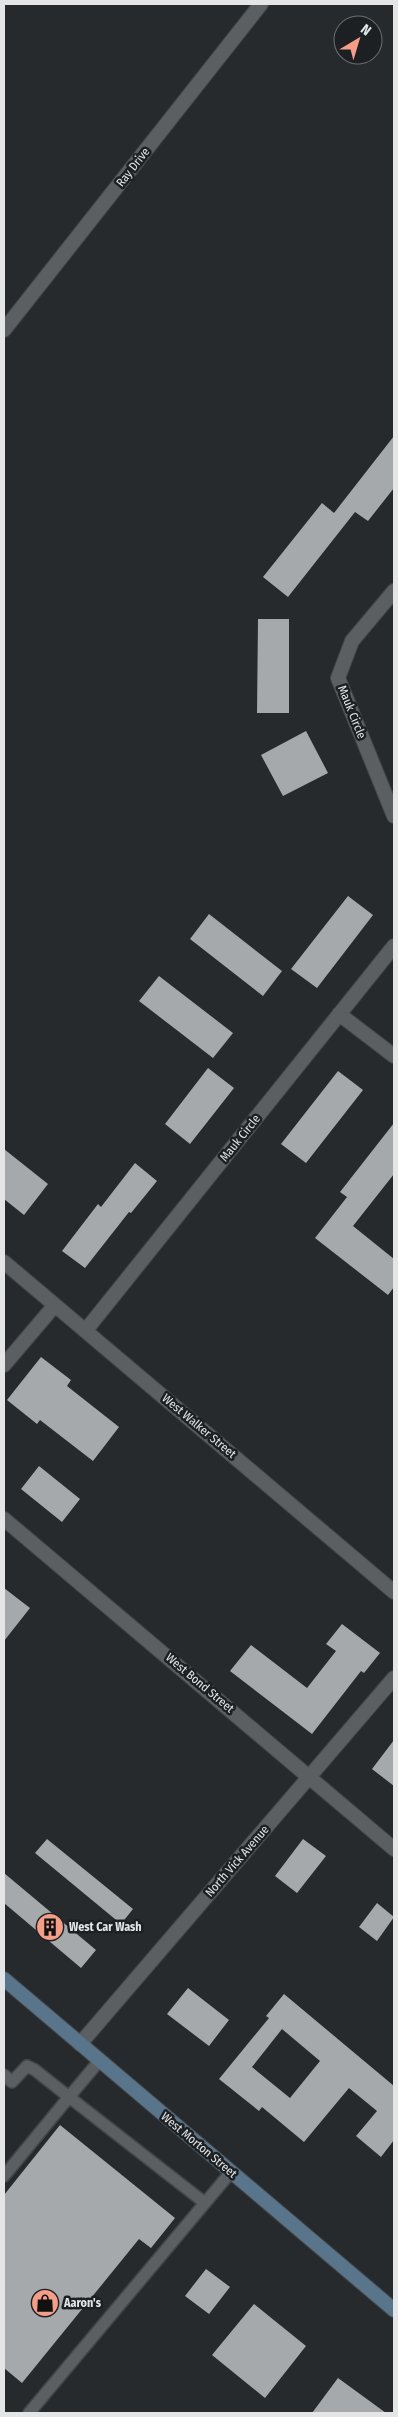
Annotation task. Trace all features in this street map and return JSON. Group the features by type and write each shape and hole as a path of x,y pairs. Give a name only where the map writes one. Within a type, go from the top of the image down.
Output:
{"main road":[{"name":"West Morton Street","path":"4,1979 231,2172 392,2303"}],"street":[{"name":"Ray Drive","path":"4,330 261,4"},
{"name":"Mauk Circle","path":"394,591 352,641 338,678 389,788 394,816"},
{"name":"Mauk Circle","path":"86,1330 394,946"},
{"path":"339,1014 394,1056"},
{"name":"West Walker Street","path":"4,1262 394,1592"},
{"path":"4,1365 55,1305"},
{"name":"West Bond Street","path":"4,1519 394,1849"},
{"name":"North Vick Avenue","path":"80,2044 394,1678"}],"lane":[{"path":"4,2176 100,2060"},
{"path":"4,2075 12,2082 27,2066 35,2070 205,2203"},
{"path":"28,2413 231,2172"}],"building":[{"path":"394,436 394,488 368,521 355,512 288,597 263,577 322,503 334,513"},
{"path":"258,619 289,619 289,713 257,713"},
{"path":"306,731 328,773 283,796 261,755"},
{"path":"348,896 373,915 317,988 291,969"},
{"path":"209,914 282,971 263,996 190,939"},
{"path":"159,976 233,1033 213,1058 139,1001"},
{"path":"208,1068 234,1088 190,1144 165,1124"},
{"path":"338,1071 363,1090 306,1163 281,1144"},
{"path":"394,1123 394,1174 353,1226 394,1259 394,1287 388,1295 315,1238 347,1197 340,1192"},
{"path":"4,1149 48,1184 24,1215 4,1199"},
{"path":"135,1163 157,1181 131,1213 129,1212 85,1268 62,1251 98,1204 101,1207"},
{"path":"41,1357 71,1380 67,1386 119,1427 93,1461 40,1420 37,1424 7,1400"},
{"path":"39,1466 80,1499 62,1522 21,1489"},
{"path":"4,1588 30,1608 4,1641"},
{"path":"342,1624 380,1653 364,1673 361,1671 312,1734 230,1671 251,1645 307,1688 336,1651 326,1644"},
{"path":"394,1740 394,1786 372,1769"},
{"name":"West Car Wash","path":"47,1839 133,1909 121,1924 35,1853"},
{"path":"303,1839 326,1856 297,1893 275,1876"},
{"name":"West Car Wash","path":"4,1873 96,1950 81,1968 4,1903"},
{"path":"377,1903 394,1917 377,1941 359,1927"},
{"path":"188,1988 229,2020 209,2046 167,2014"},
{"path":"284,1994 394,2086 394,2140 381,2157 356,2136 377,2111 349,2088 304,2142 262,2107 259,2111 219,2079 269,2018 266,2016","holes":["282,2029 320,2061 290,2098 252,2067"]},
{"name":"Aaron's","path":"60,2125 175,2218 151,2248 139,2239 22,2383 4,2368 4,2195"},
{"path":"206,2269 230,2287 209,2314 185,2296"},
{"path":"254,2304 306,2346 265,2398 212,2355"},
{"path":"338,2378 386,2413 312,2413"}],"place":[{"name":"West Car Wash","path":"50,1927"},
{"name":"Aaron's","path":"45,2303"}]}
